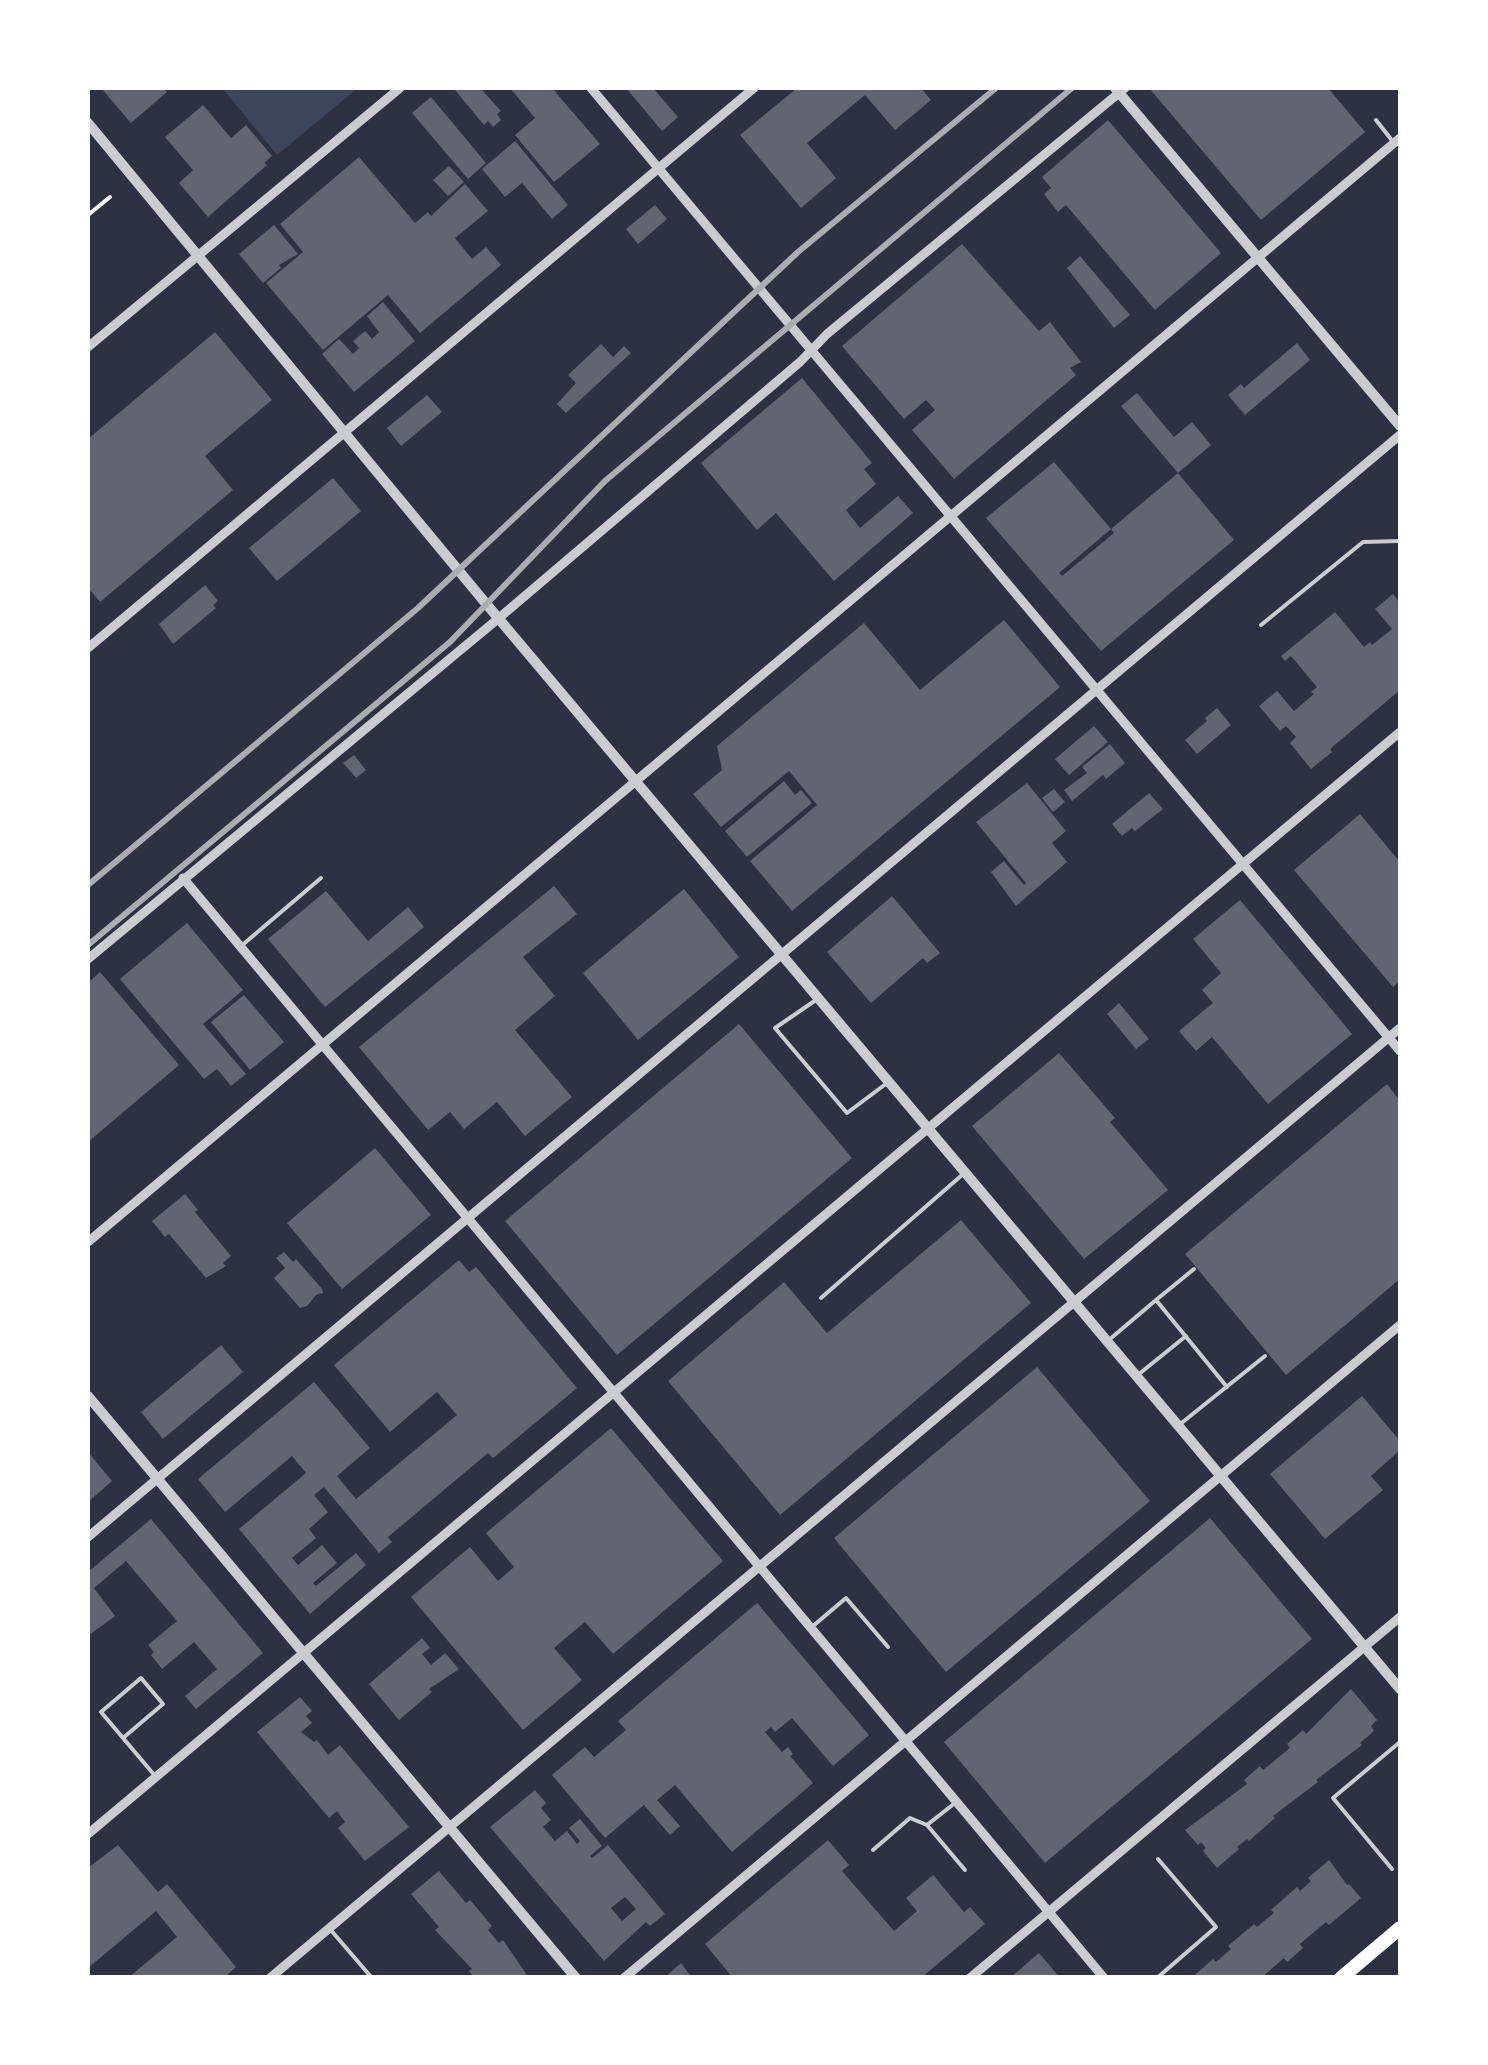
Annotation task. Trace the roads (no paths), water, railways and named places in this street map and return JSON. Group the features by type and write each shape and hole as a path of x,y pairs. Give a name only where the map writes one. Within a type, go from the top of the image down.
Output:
{"main road":[{"path":"1340,1978 1400,1928"}],"street":[{"path":"88,347 400,88"},
{"path":"591,88 1400,1051"},
{"path":"88,648 754,88"},
{"path":"88,959 499,618 827,334 1119,89 1400,426"},
{"path":"88,124 483,600 1400,1689"},
{"path":"88,1242 1397,140"},
{"path":"88,1537 1400,436"},
{"path":"88,1834 1400,732"},
{"path":"183,878 1104,1978"},
{"path":"270,1978 1400,1028"},
{"path":"624,1978 1400,1325"},
{"path":"88,1396 576,1978"},
{"path":"970,1978 1400,1617"}],"lane":[{"path":"1376,120 1397,140"},
{"path":"1261,625 1363,542 1400,540"},
{"path":"240,947 321,878"},
{"path":"820,997 775,1028 847,1113 890,1081"},
{"path":"821,1298 966,1172"},
{"path":"1108,1340 1194,1269"},
{"path":"1156,1300 1226,1387"},
{"path":"1138,1376 1186,1336"},
{"path":"1178,1424 1265,1356"},
{"path":"810,1629 846,1598 888,1647"},
{"path":"123,1738 163,1704 141,1678 101,1712 123,1738 156,1777"},
{"path":"1392,1869 1333,1798 1400,1742"},
{"path":"928,1825 955,1803"},
{"path":"873,1850 910,1818 928,1825 965,1870"},
{"path":"1157,1978 1216,1927 1158,1859"},
{"path":"329,1928 372,1978"}],"railway":[{"path":"88,885 418,608 798,252 996,88"},
{"path":"88,945 450,642 605,481 1072,88"}]}
